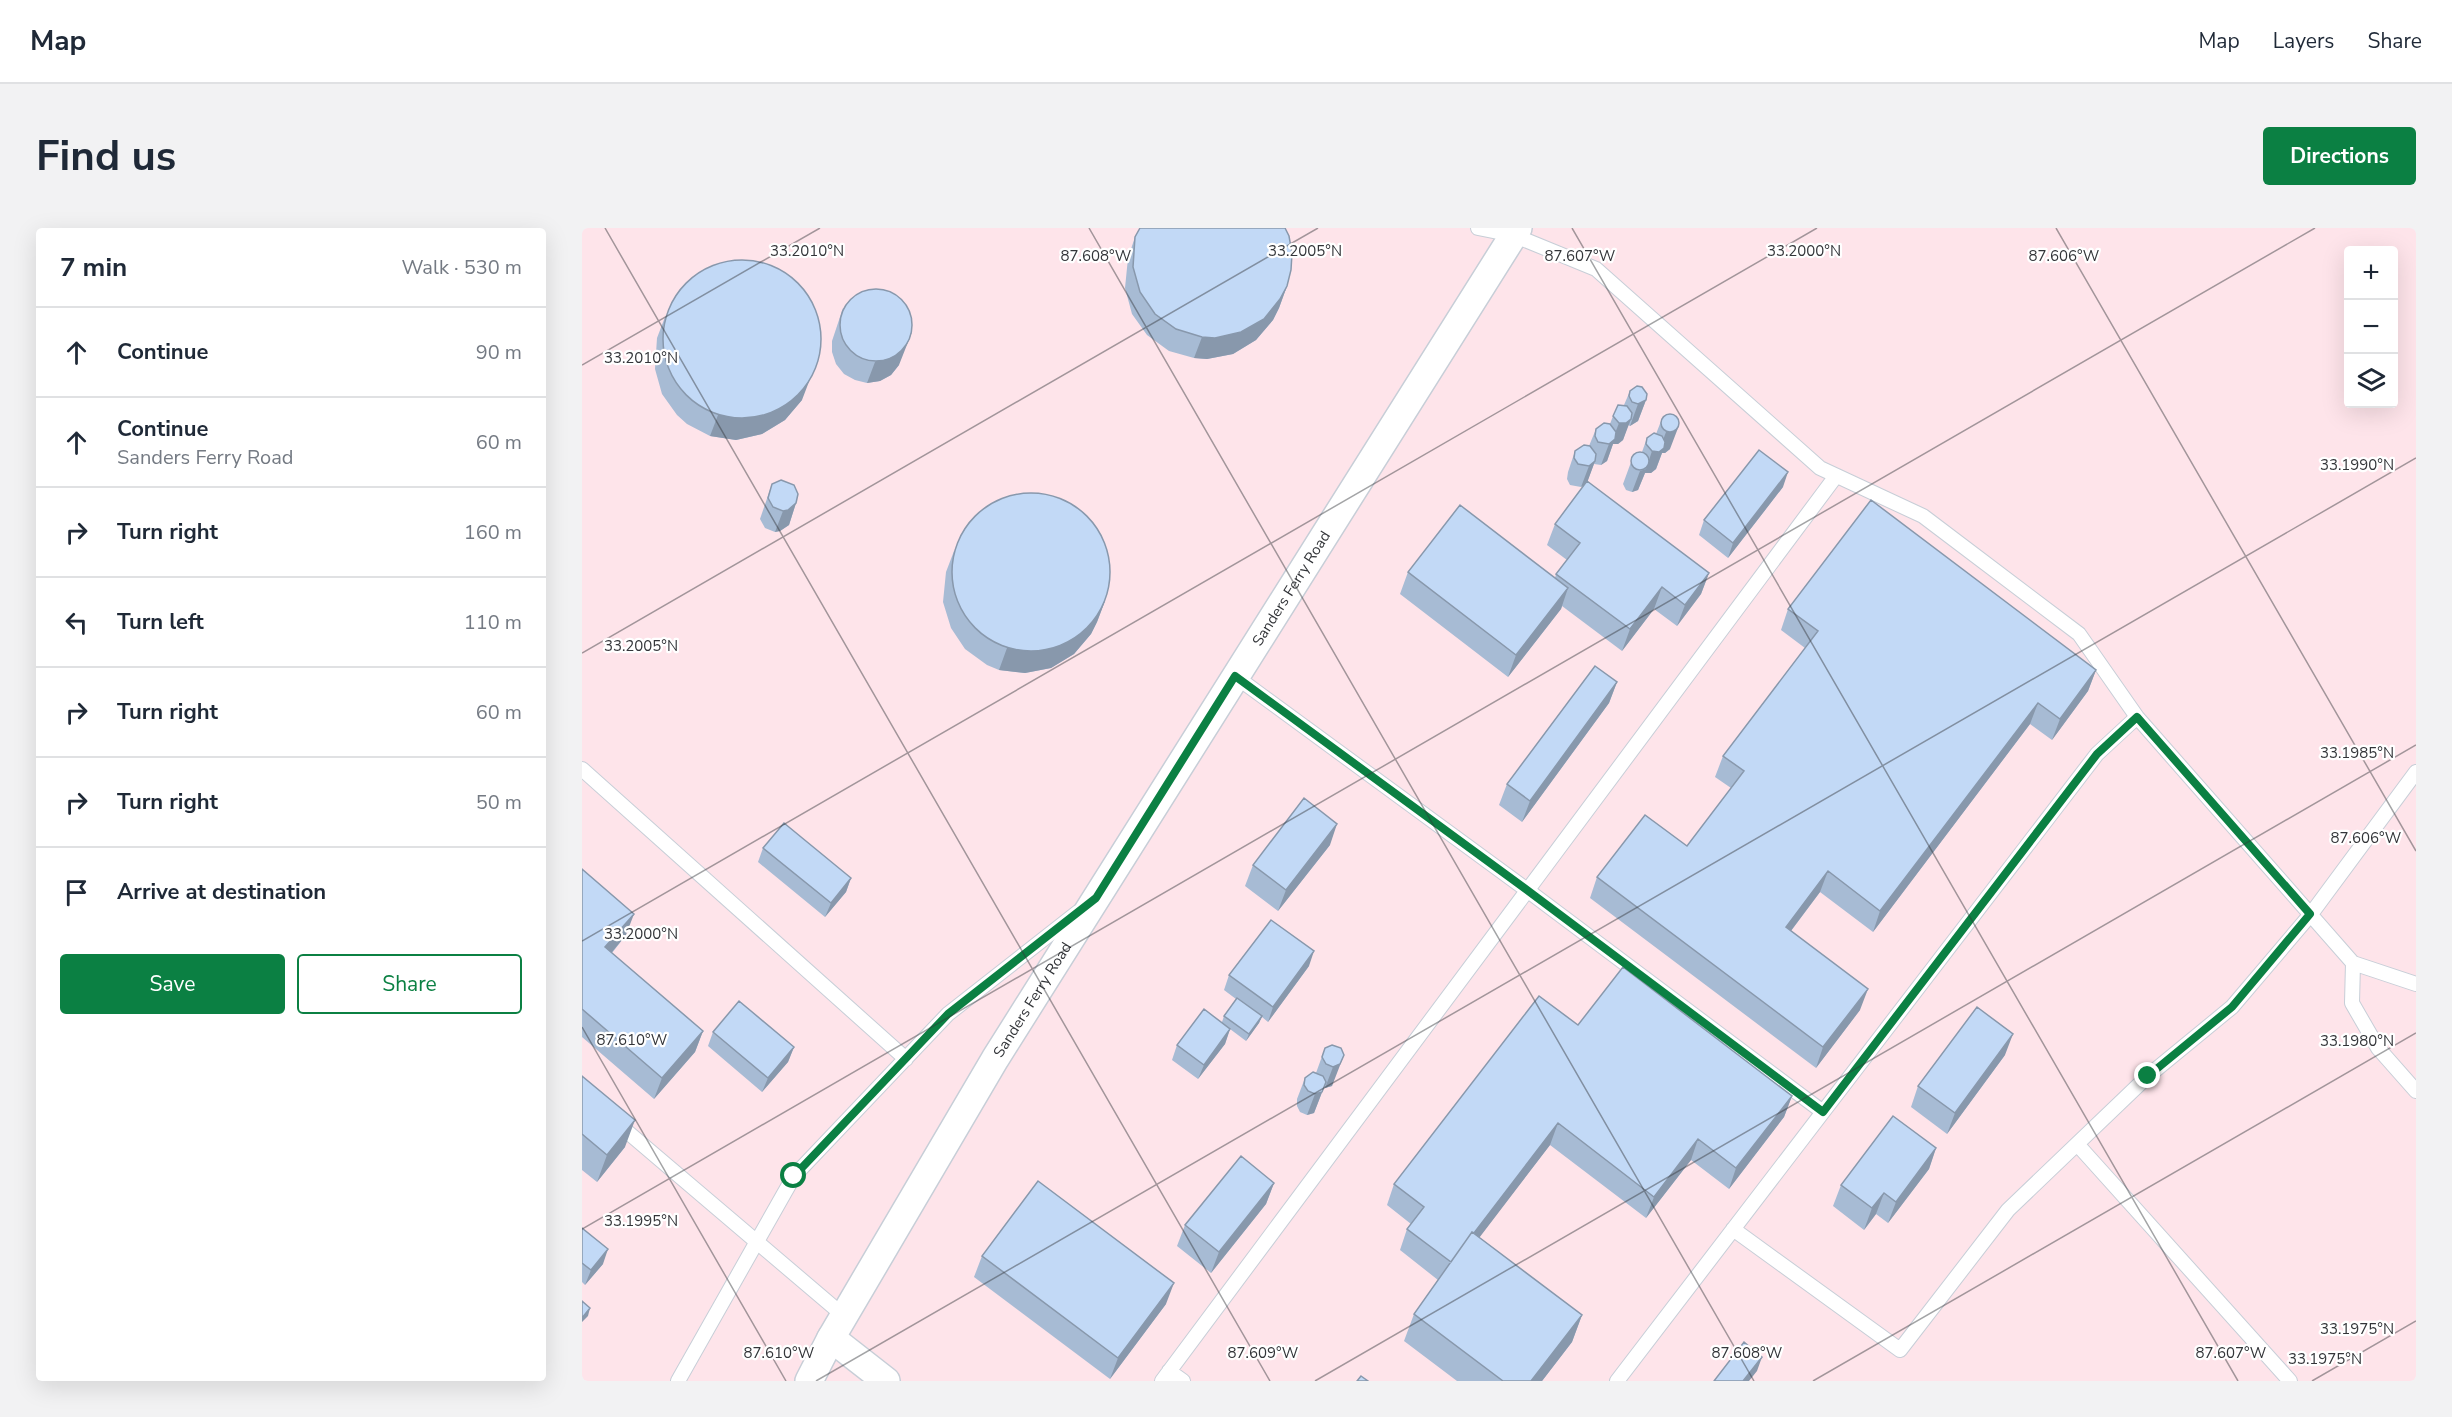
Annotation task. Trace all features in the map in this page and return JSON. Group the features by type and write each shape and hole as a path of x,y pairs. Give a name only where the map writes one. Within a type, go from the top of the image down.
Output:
{"street":[{"name":"Sanders Ferry Road","path":"809,1381 837,1327 995,1059 1515,232"},
{"path":"837,1327 886,1381"}],"lane":[{"path":"1478,228 1515,232 1596,269 1820,468 1923,516 2079,634 2137,717 2353,963 2416,984"},
{"path":"1183,1381 1166,1376 1836,476"},
{"path":"1235,676 1527,890 1823,1112"},
{"path":"1617,1381 2097,754 2137,717"},
{"path":"582,769 906,1059"},
{"path":"1734,1228 1900,1350 2008,1210 2148,1076 2232,1007 2310,914 2416,772"},
{"path":"678,1381 794,1176 948,1014 1096,898"},
{"path":"2353,963 2352,1003 2378,1048 2416,1091"},
{"path":"608,1115 757,1240 837,1327"},
{"path":"2077,1144 2290,1381"}],"shaded area":[{"path":"582,228 2416,228 2416,1381 582,1381"}],"building":[{"path":"1140,228 1285,228 1292,253 1287,286 1264,319 1241,332 1215,338 1202,337 1176,329 1155,314 1140,292 1133,267 1135,237"},
{"path":"742,260 772,266 786,273 798,283 808,295 815,309 821,339 815,369 808,383 798,395 786,405 772,412 742,418 712,412 698,405 686,395 676,383 669,369 663,339 669,309 676,295 686,283 698,273 712,266"},
{"path":"869,289 883,289 902,299 912,318 912,332 902,351 883,361 869,361 850,351 840,332 840,318 850,299"},
{"path":"1637,386 1642,387 1647,394 1646,400 1638,404 1632,402 1629,396 1630,391"},
{"path":"1618,405 1627,406 1632,413 1631,419 1626,423 1619,423 1613,416"},
{"path":"1670,414 1676,417 1679,423 1676,429 1670,432 1664,429 1661,423 1664,417"},
{"path":"1604,423 1610,424 1616,432 1615,439 1609,444 1598,442 1595,436 1596,429"},
{"path":"1654,433 1662,436 1665,442 1664,448 1659,452 1652,451 1646,444 1647,438"},
{"path":"1584,445 1590,446 1596,454 1595,461 1589,466 1578,464 1574,458 1575,451"},
{"path":"1759,450 1788,472 1733,543 1704,520"},
{"path":"1640,452 1646,455 1649,461 1646,467 1640,470 1634,467 1631,461 1634,455"},
{"path":"781,480 794,485 798,494 796,503 783,511 773,507 768,498 772,484"},
{"path":"1587,481 1709,573 1685,605 1662,587 1630,629 1556,574 1580,543 1555,524"},
{"path":"1031,493 1046,494 1061,499 1075,506 1087,516 1097,528 1104,542 1109,557 1109,587 1104,602 1097,616 1087,628 1075,638 1061,645 1046,650 1031,651 1016,650 1001,645 987,638 975,628 965,616 958,602 953,587 952,572 953,557 958,542 965,528 975,516 987,506 1001,499 1016,494"},
{"path":"1871,500 2096,670 2060,719 2038,703 1880,911 1828,871 1786,927 1868,989 1823,1047 1597,877 1645,815 1687,846 1744,771 1723,756 1818,631 1788,609"},
{"path":"1460,505 1568,588 1516,655 1408,572"},
{"path":"1595,666 1617,682 1530,801 1507,784"},
{"path":"1304,798 1337,824 1286,890 1253,865"},
{"path":"784,823 851,878 831,903 763,848"},
{"path":"582,869 634,914 605,947 703,1031 662,1078 582,1009"},
{"path":"1271,920 1314,951 1273,1007 1229,975"},
{"path":"1623,967 1792,1096 1736,1168 1698,1139 1654,1197 1558,1123 1451,1262 1407,1229 1424,1207 1394,1184 1539,996 1578,1025"},
{"path":"1237,998 1262,1016 1249,1034 1224,1016"},
{"path":"739,1001 794,1047 768,1078 713,1032"},
{"path":"1977,1007 2013,1034 1955,1113 1918,1086"},
{"path":"1204,1009 1230,1029 1204,1065 1177,1045"},
{"path":"1332,1045 1341,1048 1344,1055 1340,1064 1333,1067 1326,1064 1322,1057 1325,1048"},
{"path":"1313,1072 1323,1076 1326,1082 1322,1092 1315,1094 1308,1091 1304,1085 1305,1078"},
{"path":"582,1076 635,1120 607,1155 582,1134"},
{"path":"1893,1116 1936,1148 1896,1202 1884,1193 1872,1208 1841,1185"},
{"path":"1241,1156 1274,1183 1219,1252 1185,1225"},
{"path":"1038,1181 1174,1283 1118,1358 982,1256"},
{"path":"582,1228 608,1249 591,1270 582,1263"},
{"path":"1472,1232 1582,1315 1531,1381 1503,1381 1414,1314"},
{"path":"582,1301 590,1308 582,1318"},
{"path":"1744,1342 1762,1357 1743,1381 1714,1381"},
{"path":"1361,1376 1368,1381 1357,1381"}],"route":[{"path":"794,1176 948,1014 1096,898 1235,676 1527,890 1823,1112 2097,754 2137,717 2310,914 2232,1007 2148,1076"}]}
